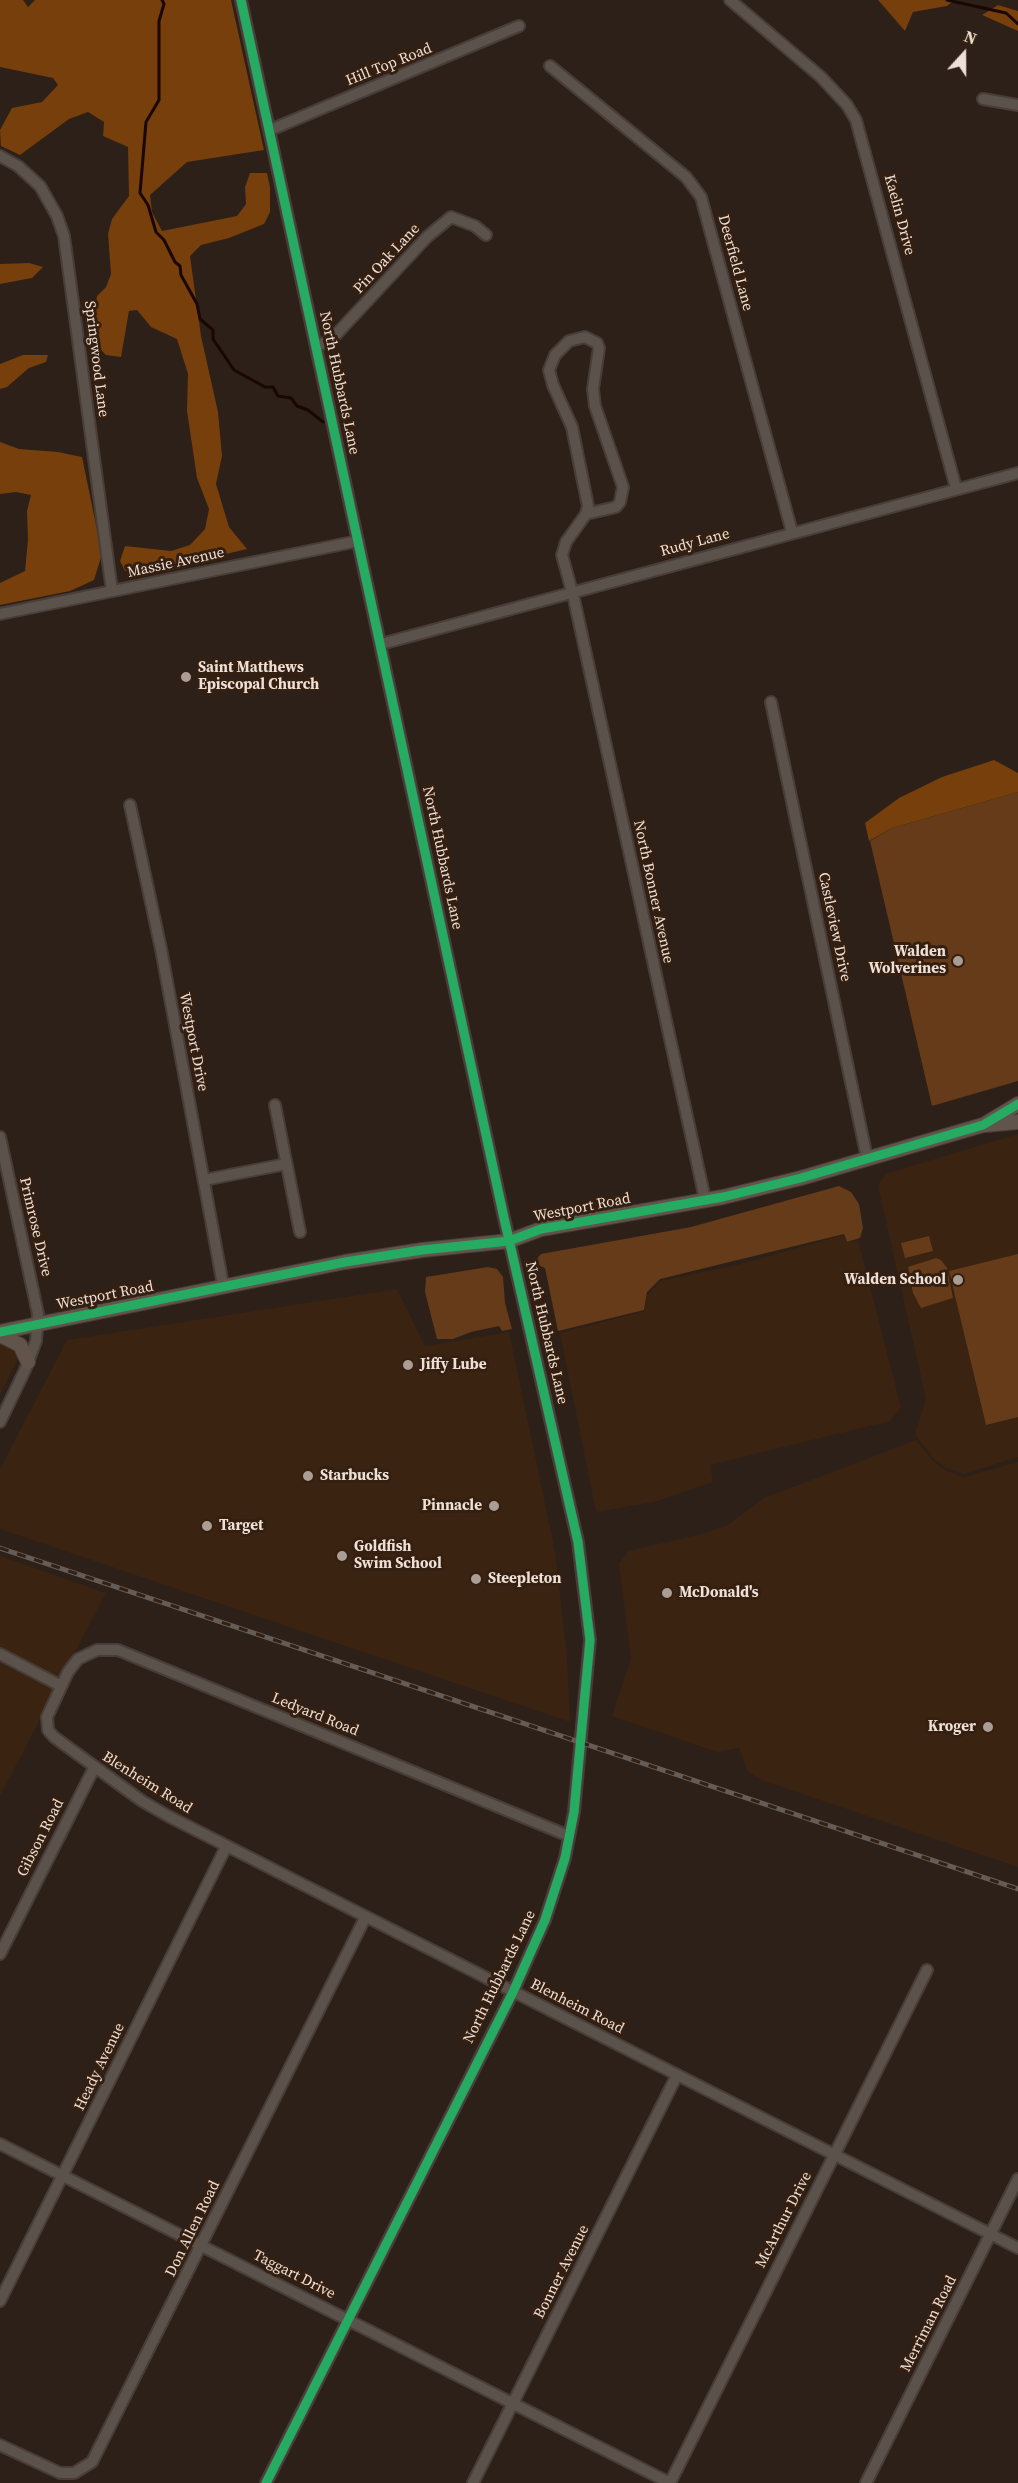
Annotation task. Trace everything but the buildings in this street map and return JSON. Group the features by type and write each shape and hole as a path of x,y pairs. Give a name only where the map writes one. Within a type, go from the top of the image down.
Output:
{"main road":[{"name":"Westport Road","path":"983,1125 1018,1104"},
{"name":"Westport Road","path":"0,1334 223,1285 422,1250 509,1241 541,1229 776,1185 983,1125 1018,1122"},
{"path":"0,1334 20,1345 28,1362"}],"street":[{"name":"North Hubbards Lane","path":"241,0 509,1241 578,1542 587,1602 590,1654 578,1779 569,1836 554,1894 513,1992 266,2483"},
{"name":"Kaelin Drive","path":"730,0 821,77 847,105 856,120 956,488"},
{"name":"Hill Top Road","path":"270,130 519,26"},
{"name":"Deerfield Lane","path":"550,66 686,177 701,197 792,532"},
{"path":"983,99 1018,105"},
{"name":"Springwood Lane","path":"0,156 18,166 40,186 57,216 64,236 112,591"},
{"name":"Pin Oak Lane","path":"316,346 330,341 427,237 451,217 475,226 486,235"},
{"path":"585,337 597,343 600,348 593,389 595,406 623,487 620,502 616,507 586,514 588,506 572,428 553,385 549,370 555,355 569,341 585,337"},
{"name":"Rudy Lane","path":"381,644 1018,473"},
{"name":"North Bonner Avenue","path":"586,514 566,542 562,555 573,592 705,1199"},
{"name":"Massie Avenue","path":"0,614 358,541"},
{"name":"Castleview Drive","path":"771,702 867,1158"},
{"name":"Westport Drive","path":"130,805 223,1285"},
{"path":"275,1105 300,1232"},
{"name":"Primrose Drive","path":"0,1137 38,1307 36,1341 0,1422"},
{"path":"204,1180 286,1164"},
{"name":"Ledyard Road","path":"61,1686 72,1665 88,1652 118,1650 569,1836"},
{"path":"0,1654 61,1686"},
{"name":"Blenheim Road","path":"61,1686 47,1718 48,1730 94,1768 142,1802 365,1918 1018,2248"},
{"name":"Gibson Road","path":"0,1954 94,1768"},
{"name":"Heady Avenue","path":"0,2301 226,1847"},
{"name":"Don Allen Road","path":"0,2445 60,2473 74,2473 92,2462 365,1918"},
{"name":"McArthur Drive","path":"670,2483 927,1970"},
{"name":"Bonner Avenue","path":"473,2483 677,2075"},
{"name":"Taggart Drive","path":"0,2144 670,2483"},
{"name":"Merriman Road","path":"866,2483 1018,2179"}],"shaded area":[{"path":"0,0 23,0 28,7 35,0 231,0 264,150 187,162 150,195 152,212 162,231 237,216 246,204 245,187 250,173 267,173 270,187 270,212 264,224 229,238 201,245 190,256 201,336 218,412 222,456 216,484 229,527 247,549 150,572 125,571 120,561 125,546 171,551 190,545 205,529 209,509 197,478 187,411 188,374 177,339 151,327 137,310 129,311 121,357 106,355 99,348 94,317 97,296 106,287 111,274 108,234 112,219 129,196 128,147 103,136 104,122 88,112 69,119 20,155 1,146 0,130 12,108 42,102 58,85 53,78 0,67"},
{"path":"878,0 955,0 947,6 913,12 905,31"},
{"path":"998,5 1018,11 1018,31 982,15"},
{"path":"29,263 43,267 32,278 0,284 0,264"},
{"path":"23,355 48,355 46,362 29,368 7,387 0,389 0,364"},
{"path":"0,442 19,449 58,452 82,457 102,554 94,580 70,591 0,605 0,583 25,571 28,540 27,511 31,495 16,492 0,494"},
{"path":"994,760 1018,773 1018,792 892,828 869,841 865,823 899,798 942,777"},
{"name":"Walden Wolverines","path":"1018,792 1018,1081 932,1106 870,841 892,828"},
{"name":"Walden School","path":"1018,1134 1018,1457 964,1474 948,1469 935,1460 915,1435 926,1399 878,1186 885,1174"},
{"path":"839,1186 851,1192 859,1204 863,1228 860,1238 847,1242 844,1234 660,1279 647,1292 644,1310 558,1331 545,1268 533,1263 541,1254 691,1227"},
{"path":"843,1235 847,1243 858,1240 901,1407 890,1421 710,1465 713,1482 654,1502 596,1512 560,1333 645,1311 647,1295 660,1281 745,1263"},
{"path":"929,1236 933,1251 905,1258 901,1243"},
{"path":"1018,1254 1018,1417 986,1425 949,1271"},
{"path":"936,1258 941,1260 947,1268 953,1298 921,1308 913,1293 908,1267"},
{"path":"488,1267 497,1269 503,1277 505,1303 512,1329 502,1331 499,1326 471,1332 453,1339 437,1339 425,1292 426,1277"},
{"path":"397,1289 425,1346 509,1332 555,1551 567,1657 570,1722 0,1529 0,1469 67,1340"},
{"path":"0,1340 14,1347 18,1359 0,1395"},
{"path":"916,1440 934,1462 947,1471 964,1477 1018,1462 1018,1867 764,1781 748,1772 739,1748 717,1752 612,1716 631,1659 619,1564 628,1551 702,1534 728,1525 764,1498"},
{"path":"0,1556 106,1593 0,1796"}],"waterway":[{"path":"162,0 164,4 159,21 159,100 146,122 140,193 148,205 156,232 164,240 175,262 180,266 181,275 197,304 200,319 213,330 213,339 234,370 265,387 273,387 278,396 291,398 297,406 308,410 323,422"},
{"path":"947,0 1006,13 1018,24"}],"railway":[{"path":"0,1548 1018,1889"}],"cycle path":[{"path":"241,0 504,1218 578,1542 590,1640 574,1812 565,1858 545,1920 513,1992 266,2483"},
{"path":"0,1332 345,1262 422,1250 509,1241 541,1229 723,1197 801,1178 983,1125 1018,1104"}],"place":[{"name":"Saint Matthews Episcopal Church","path":"186,677"},
{"name":"Walden Wolverines","path":"958,961"},
{"name":"Walden School","path":"958,1280"},
{"name":"Jiffy Lube","path":"408,1365"},
{"name":"Starbucks","path":"308,1476"},
{"name":"Pinnacle","path":"494,1506"},
{"name":"Target","path":"207,1526"},
{"name":"Goldfish Swim School","path":"342,1556"},
{"name":"Steepleton","path":"476,1579"},
{"name":"McDonald's","path":"667,1593"},
{"name":"Kroger","path":"988,1727"}]}
